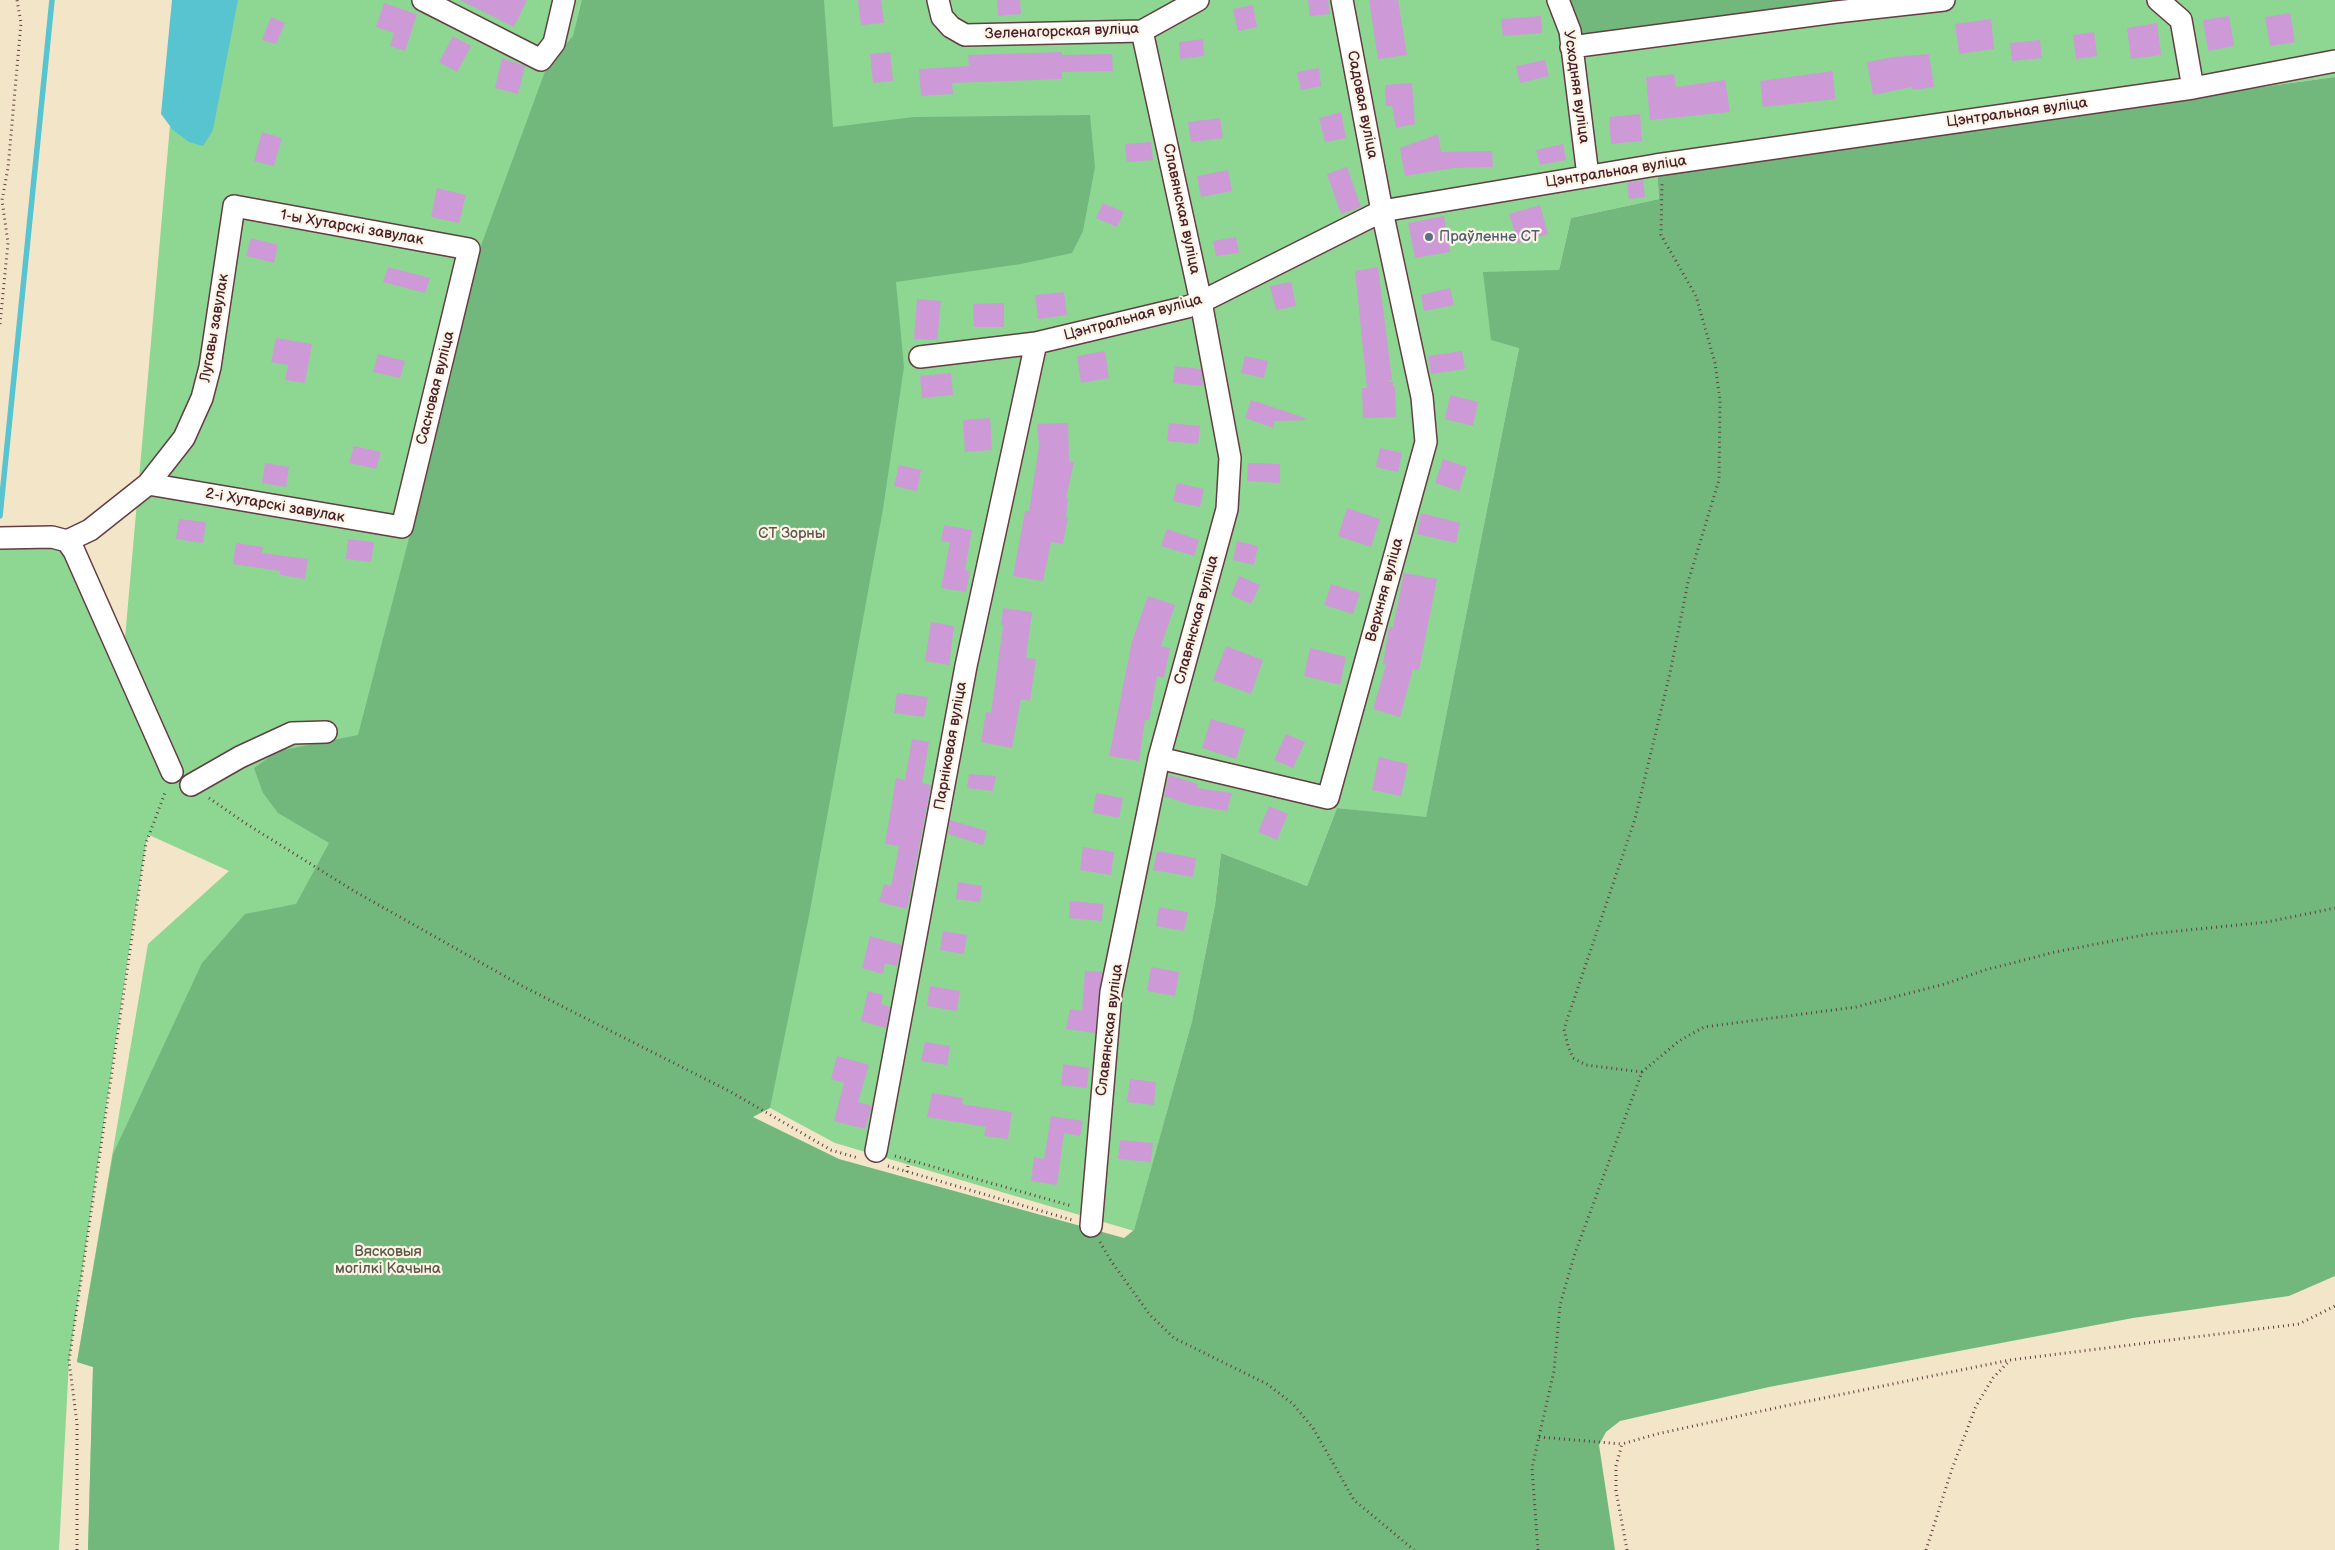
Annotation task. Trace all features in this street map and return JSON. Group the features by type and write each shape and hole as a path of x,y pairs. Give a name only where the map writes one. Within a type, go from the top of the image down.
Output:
{"street":[{"path":"423,0 541,60 554,43 564,0"},
{"name":"Зеленагорская вуліца","path":"938,0 942,17 951,28 965,35 1142,31 1198,0"},
{"name":"Садовая вуліца","path":"1342,0 1382,210"},
{"name":"Усходняя вуліца","path":"1558,0 1570,31 1588,176"},
{"path":"1571,47 1836,12 1944,0"},
{"path":"2158,0 2181,20 2193,88"},
{"name":"Славянская вуліца","path":"1091,1219 1111,992 1159,758 1227,509 1230,458 1201,302 1142,31"},
{"name":"Цэнтральная вуліца","path":"920,356 1036,343 1201,302 1382,210 1662,164 2193,88 2335,61"},
{"name":"1-ы Хутарскі завулак","path":"234,206 469,250"},
{"name":"Лугавы завулак","path":"67,541 90,530 148,484 184,438 202,398 210,367 234,206"},
{"name":"Верхняя вуліца","path":"1159,758 1328,798 1426,442 1422,397 1382,210"},
{"name":"Сасновая вуліца","path":"402,527 469,250"},
{"name":"Парніковая вуліца","path":"871,1157 966,666 1036,343"},
{"name":"2-і Хутарскі завулак","path":"148,484 402,527"},
{"path":"0,538 52,538 67,541 74,551 172,772"},
{"path":"191,785 240,757 292,733 326,732"}],"path":[{"path":"0,324 8,243 2,200 8,168 21,23 18,0"},
{"path":"1642,1072 1586,1065 1573,1058 1564,1029 1635,819 1670,673 1688,582 1719,480 1720,400 1715,363 1696,296 1661,235 1662,164"},
{"path":"77,1550 77,1423 69,1361 146,843 172,772"},
{"path":"191,785 245,823 354,891 524,987 731,1092 831,1150 871,1157 909,1160 1091,1219 1111,1261 1150,1314 1174,1338 1267,1384 1294,1404 1313,1428 1354,1500 1414,1550"},
{"path":"1538,1550 1532,1468 1554,1371 1560,1305 1642,1072 1679,1042 1704,1027 1856,1007 1945,984 1985,970 2055,952 2149,934 2267,922 2335,908"},
{"path":"871,1157 907,1172 1091,1219"},
{"path":"907,1172 909,1160"},
{"path":"1539,1437 1622,1444 1657,1434 1771,1409 2010,1360 2299,1324 2335,1306"},
{"path":"1926,1550 1952,1469 1976,1406 1994,1378 2010,1360"},
{"path":"1622,1444 1616,1466 1616,1491 1627,1550"}],"green space":[{"name":"СТ Зорны","path":"181,0 2335,0 2335,77 1657,170 1659,199 1571,218 1559,270 1519,348 1426,818 1337,808 1307,886 1221,853 1215,905 1192,1021 1134,1231 835,1143 770,1108 506,992 88,1550 93,1367 77,1362 148,944 229,871 149,835 146,843 129,951 69,1361 59,1550 0,1550 0,538 67,541 123,661"},
{"name":"Вясковыя могілкі Качына","path":"582,0 824,0 833,127 914,117 1090,115 1095,167 1083,231 1072,253 1021,264 896,282 904,367 883,509 809,916 770,1108 753,1117 839,1159 1124,1238 1134,1230 1192,1021 1215,905 1221,853 1307,886 1337,808 1426,817 1519,348 1491,340 1483,272 1559,270 1571,218 1659,199 1657,170 2335,77 2335,1276 2289,1296 2133,1318 1769,1387 1620,1421 1606,1432 1599,1445 1615,1550 88,1550 93,1367 77,1362 113,1154 202,963 245,914 296,904 329,843 278,813 263,793 254,768 278,751 358,735 450,380 479,251 547,66 573,36"},
{"path":"1569,0 1837,0 1577,36"}],"water":[{"path":"172,0 238,0 213,130 203,146 189,142 173,130 161,114"}],"building":[{"path":"460,0 527,0 514,27"},
{"path":"858,0 881,0 884,23 861,25"},
{"path":"997,0 1020,0 1021,14 998,16"},
{"path":"1308,0 1328,0 1330,14 1310,16"},
{"path":"1369,0 1398,0 1407,55 1378,59"},
{"path":"384,3 417,14 405,51 390,46 394,33 376,27"},
{"path":"1253,5 1257,27 1238,31 1233,9"},
{"path":"2290,13 2295,42 2270,46 2265,17"},
{"path":"1541,16 1542,33 1503,36 1501,19"},
{"path":"2229,16 2234,46 2208,51 2203,20"},
{"path":"271,17 285,23 276,44 262,40"},
{"path":"1991,19 1994,49 1959,54 1955,24"},
{"path":"2157,23 2161,55 2131,59 2127,28"},
{"path":"2094,32 2097,56 2076,59 2073,35"},
{"path":"453,36 471,46 457,72 439,62"},
{"path":"1203,39 1204,56 1180,59 1179,42"},
{"path":"2040,40 2042,58 2012,61 2010,43"},
{"path":"890,52 893,81 873,83 870,54"},
{"path":"1062,52 1062,55 1112,54 1113,71 1062,72 1062,79 952,83 953,94 921,96 919,69 969,66 968,55"},
{"path":"1929,54 1934,87 1913,90 1912,87 1873,95 1867,62 1893,57"},
{"path":"502,58 525,66 518,94 495,88"},
{"path":"1545,60 1549,76 1520,83 1516,66"},
{"path":"1319,68 1321,86 1301,90 1297,72"},
{"path":"1833,71 1835,99 1763,107 1760,81"},
{"path":"1674,74 1676,87 1725,80 1730,112 1650,120 1646,77"},
{"path":"1412,83 1415,124 1396,128 1392,106 1386,106 1385,85"},
{"path":"1341,112 1346,138 1325,142 1319,118"},
{"path":"1640,114 1642,141 1611,144 1609,117"},
{"path":"1220,118 1223,138 1191,142 1188,122"},
{"path":"262,132 282,138 274,166 254,161"},
{"path":"1438,134 1441,152 1492,151 1493,167 1453,168 1405,176 1400,148"},
{"path":"1151,142 1153,160 1127,162 1125,144"},
{"path":"1563,144 1566,160 1540,165 1536,150"},
{"path":"1347,167 1361,207 1341,214 1327,174"},
{"path":"1228,170 1232,191 1201,197 1197,176"},
{"path":"1643,180 1645,197 1629,199 1627,183"},
{"path":"437,188 466,195 459,223 431,217"},
{"path":"1103,203 1124,212 1117,227 1096,218"},
{"path":"1540,205 1548,234 1518,243 1509,214"},
{"name":"Праўленне СТ","path":"1444,216 1450,252 1415,258 1408,223"},
{"path":"1236,237 1239,253 1216,256 1213,241"},
{"path":"251,238 278,245 274,263 246,256"},
{"path":"388,267 430,278 425,293 383,282"},
{"path":"1378,267 1392,380 1387,380 1393,382 1393,387 1395,387 1396,417 1363,418 1362,388 1367,388 1355,271"},
{"path":"1291,282 1296,306 1276,310 1270,286"},
{"path":"1450,288 1454,305 1424,311 1421,295"},
{"path":"1064,292 1067,315 1038,319 1035,295"},
{"path":"917,299 941,301 937,340 914,339"},
{"path":"1004,303 1004,327 974,327 973,304"},
{"path":"276,338 312,344 305,383 285,380 288,365 271,362"},
{"path":"1105,351 1109,378 1081,383 1077,356"},
{"path":"1462,351 1465,369 1431,374 1428,356"},
{"path":"378,354 405,361 400,378 373,372"},
{"path":"1245,356 1268,361 1264,378 1241,373"},
{"path":"1175,366 1201,369 1203,386 1173,383"},
{"path":"951,373 953,395 922,398 920,376"},
{"path":"1450,395 1478,402 1473,426 1445,419"},
{"path":"1251,400 1305,418 1305,420 1274,421 1274,428 1245,418"},
{"path":"990,418 992,450 965,452 963,420"},
{"path":"1068,423 1069,461 1074,462 1066,498 1068,498 1066,517 1068,517 1063,544 1051,542 1043,581 1013,576 1025,511 1029,511 1039,446 1037,424"},
{"path":"1169,423 1200,426 1198,444 1167,441"},
{"path":"354,446 381,452 376,469 349,463"},
{"path":"1380,448 1402,453 1398,472 1376,467"},
{"path":"1443,459 1467,467 1459,491 1435,483"},
{"path":"265,463 289,467 286,487 262,483"},
{"path":"1248,463 1280,464 1280,483 1247,481"},
{"path":"899,465 921,470 917,491 894,486"},
{"path":"1177,483 1204,489 1200,507 1173,501"},
{"path":"1347,508 1380,519 1371,547 1338,536"},
{"path":"1421,513 1460,523 1456,543 1417,534"},
{"path":"179,519 206,522 203,543 176,539"},
{"path":"944,525 972,530 965,570 970,571 966,592 941,588 950,542 941,541"},
{"path":"1167,529 1199,540 1194,556 1161,546"},
{"path":"348,539 374,542 371,562 346,559"},
{"path":"1237,541 1258,546 1254,565 1233,560"},
{"path":"236,543 263,547 262,553 308,559 305,579 280,575 280,571 233,564"},
{"path":"1404,573 1437,579 1419,670 1413,669 1400,717 1373,709 1386,665 1383,664 1389,627 1393,627"},
{"path":"1239,576 1260,585 1251,604 1231,595"},
{"path":"1331,584 1360,593 1353,614 1324,605"},
{"path":"1148,596 1175,605 1161,646 1170,648 1164,678 1157,676 1149,720 1145,720 1139,761 1109,756 1132,641"},
{"path":"1003,608 1032,612 1026,658 1036,659 1030,701 1021,699 1012,748 981,742 986,712 991,713 1003,626 1001,625"},
{"path":"931,622 954,626 949,665 925,661"},
{"path":"1226,646 1263,660 1251,694 1213,680"},
{"path":"1310,648 1346,657 1340,685 1304,676"},
{"path":"897,693 928,697 924,717 894,713"},
{"path":"1211,719 1245,729 1236,759 1202,748"},
{"path":"1286,734 1305,742 1293,768 1274,760"},
{"path":"912,739 929,742 922,783 931,785 907,909 879,902 884,884 891,886 899,846 885,844 896,778 905,780"},
{"path":"1379,757 1408,764 1401,796 1372,790"},
{"path":"969,774 996,776 993,791 967,788"},
{"path":"1169,775 1198,784 1197,788 1232,793 1227,811 1191,805 1164,796"},
{"path":"1096,793 1123,798 1119,818 1093,813"},
{"path":"1269,806 1288,814 1277,840 1258,832"},
{"path":"950,820 987,831 983,845 948,834"},
{"path":"1083,847 1114,852 1111,875 1080,870"},
{"path":"1157,851 1196,858 1193,877 1153,870"},
{"path":"958,882 982,886 980,902 956,899"},
{"path":"1070,901 1103,904 1102,921 1069,918"},
{"path":"1159,907 1188,912 1184,931 1156,926"},
{"path":"943,931 967,935 964,954 940,950"},
{"path":"870,936 902,945 897,966 885,963 883,974 862,968"},
{"path":"1151,967 1179,972 1175,996 1147,991"},
{"path":"1085,971 1102,972 1095,1033 1066,1029 1070,1009 1082,1011"},
{"path":"930,986 960,991 957,1011 927,1006"},
{"path":"868,991 883,995 881,1004 890,1007 886,1028 861,1021"},
{"path":"925,1042 950,1046 947,1065 921,1061"},
{"path":"837,1056 869,1065 858,1102 872,1106 865,1129 834,1121 844,1083 831,1079"},
{"path":"1063,1064 1089,1068 1087,1088 1061,1085"},
{"path":"1130,1079 1156,1082 1154,1105 1127,1102"},
{"path":"932,1093 963,1098 962,1104 1012,1112 1008,1139 984,1136 986,1127 927,1117"},
{"path":"1051,1116 1083,1121 1080,1136 1064,1133 1057,1185 1031,1181 1034,1157 1044,1159"},
{"path":"1120,1140 1153,1143 1151,1162 1118,1159"}],"waterway":[{"path":"0,516 52,0"}],"place":[{"name":"Праўленне СТ","path":"1429,237"}]}
